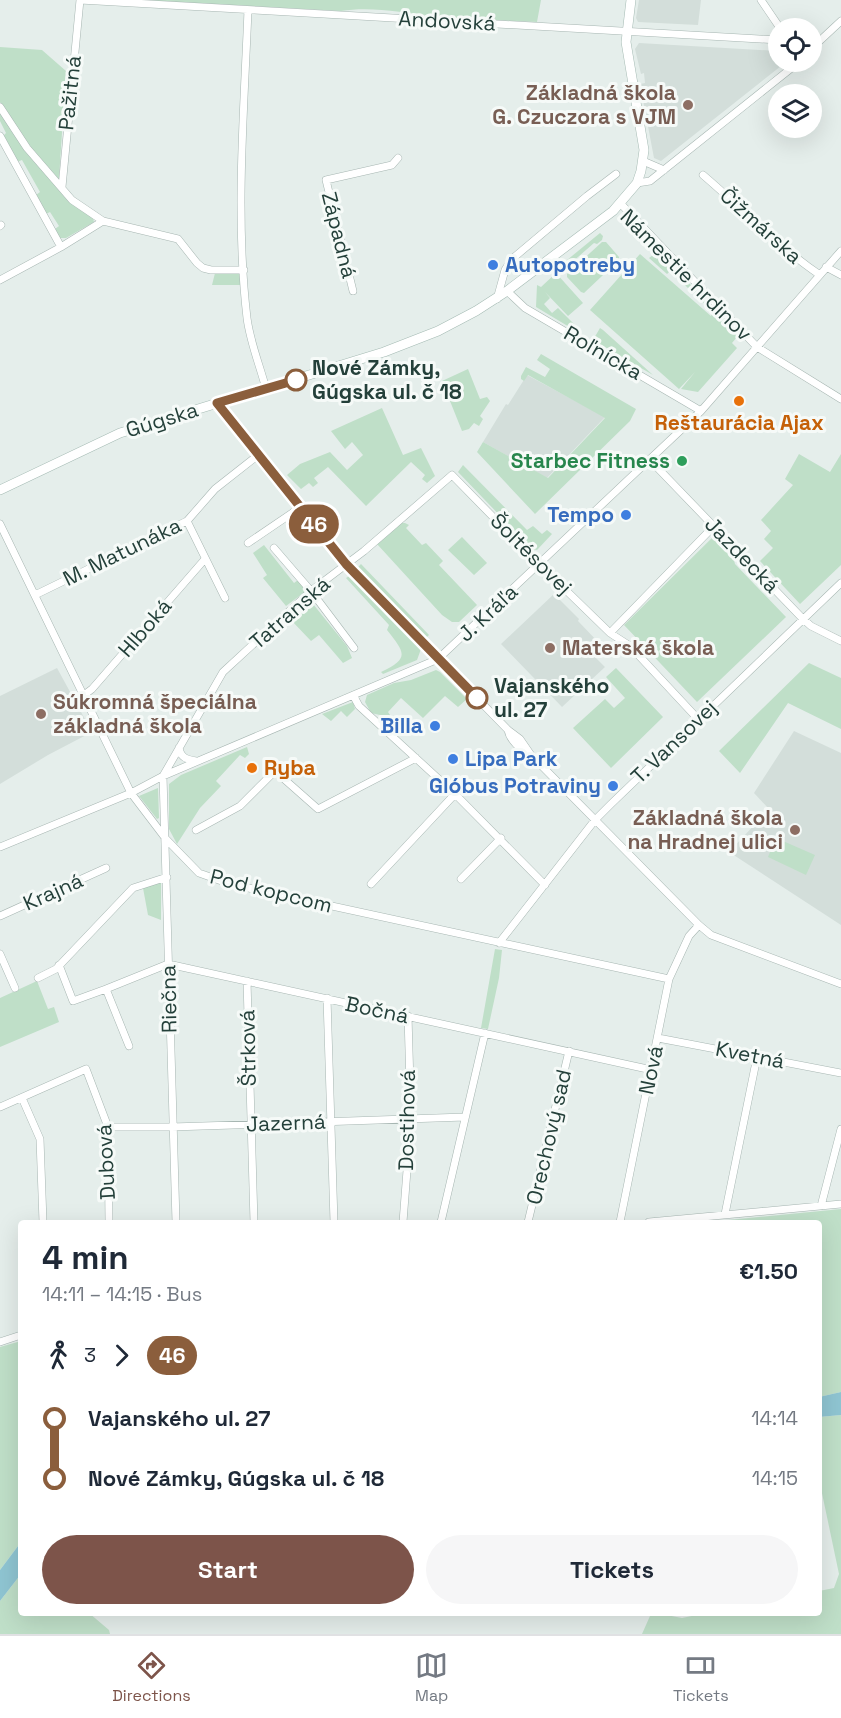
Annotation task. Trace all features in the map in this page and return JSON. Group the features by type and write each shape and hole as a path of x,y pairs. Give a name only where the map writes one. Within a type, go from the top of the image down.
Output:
{"main road":[{"path":"620,204 637,183 643,161 641,124 626,42 631,0"},
{"name":"Námestie hrdinov","path":"497,298 604,219 620,204"},
{"name":"Gúgska","path":"0,490 120,433 395,348 438,331 497,298"}],"street":[{"name":"Andovská","path":"80,0 768,39"},
{"name":"Pažitná","path":"62,187 80,0"},
{"path":"761,0 773,18"},
{"path":"248,10 240,187 247,320 266,389"},
{"path":"822,39 841,21"},
{"path":"637,183 650,181 786,72"},
{"path":"0,106 27,148 72,200 103,220 178,239 196,263 203,268 244,270"},
{"path":"0,136 61,247"},
{"name":"Západná","path":"353,291 326,180 392,165 398,158"},
{"path":"643,161 664,170"},
{"path":"497,298 505,270 512,260 616,174"},
{"name":"Čižmárska","path":"704,175 790,254 820,275"},
{"name":"Námestie hrdinov","path":"620,204 636,218 757,347 841,399"},
{"path":"0,280 61,247 103,220"},
{"name":"J. Kráľa","path":"163,776 438,659 701,411 841,251"},
{"path":"826,267 841,275"},
{"name":"Roľnícka","path":"507,291 525,308 701,411"},
{"path":"217,403 257,456 346,564 508,730 520,739 531,755 699,925 711,935 841,984"},
{"name":"M. Matunáka","path":"35,595 187,521 215,489 257,456"},
{"name":"Jazdecká","path":"650,460 803,619 811,626 841,641"},
{"name":"Šoltésovej","path":"453,475 610,633 630,646 698,719"},
{"name":"Tatranská","path":"163,776 223,672 311,591 453,475"},
{"path":"248,543 301,507"},
{"path":"187,521 225,598"},
{"name":"Pod kopcom","path":"0,524 131,793 166,839 199,873 230,884 669,979"},
{"path":"610,633 714,526"},
{"path":"274,548 311,591 354,648"},
{"name":"Hlboká","path":"84,695 92,689 205,559"},
{"name":"T. Vansovej","path":"499,943 595,820 841,584"},
{"path":"353,695 359,706 501,838 545,885"},
{"path":"179,748 180,754 185,759 197,761"},
{"path":"196,830 240,807 275,771 318,809 416,758"},
{"path":"0,848 131,793 163,776"},
{"name":"Riečna","path":"163,776 176,1220"},
{"path":"371,884 455,795"},
{"path":"461,879 501,838"},
{"name":"Krajná","path":"0,916 106,868"},
{"path":"38,978 59,965 133,888 167,877"},
{"name":"Nová","path":"620,1220 669,979 689,936 699,925"},
{"path":"0,954 15,988"},
{"path":"59,965 73,1001 168,964"},
{"name":"Bočná","path":"168,964 652,1070"},
{"name":"Štrková","path":"247,981 254,1220"},
{"path":"106,989 129,1046"},
{"path":"327,998 334,1220"},
{"name":"Dostihová","path":"403,1220 411,1119 408,1016"},
{"path":"441,1220 485,1033"},
{"name":"Kvetná","path":"658,1038 841,1073"},
{"name":"Orechový sad","path":"528,1220 569,1051"},
{"path":"725,1214 757,1057"},
{"name":"Dubová","path":"22,1098 86,1070 108,1127 109,1220"},
{"path":"0,1107 22,1098 40,1139 43,1220"},
{"name":"Jazerná","path":"108,1127 172,1128 465,1116"},
{"path":"821,1206 841,1129"},
{"path":"668,1220 841,1204"},
{"path":"0,1342 18,1336"}],"shaded area":[{"path":"639,0 701,0 698,25 638,22 636,18"},
{"name":"Základná škola G. Czuczora s VJM","path":"639,43 768,50 768,72 773,72 661,161 654,158 640,84 645,83 644,73 641,74 635,49"},
{"path":"527,375 605,417 547,478 483,442"},
{"name":"Materská škola","path":"554,594 600,644 591,653 605,667 562,707 501,644"},
{"name":"Súkromná špeciálna základná škola","path":"57,668 92,732 0,784 0,696"},
{"name":"Základná škola na Hradnej ulici","path":"794,731 841,753 841,925 729,852 769,809 754,793"}],"green space":[{"path":"139,0 541,0 537,22 376,10 341,11"},
{"path":"0,47 42,50 66,71 59,179 30,148 0,102"},
{"path":"0,111 69,202 93,218 94,222 66,238 60,238 55,229 59,226 50,212 46,214 36,195 40,192 22,160 17,162 3,136 6,133 0,121"},
{"path":"600,233 603,236 602,240 597,244 594,243 570,264 571,267 563,268 561,265"},
{"path":"602,242 606,242 619,260 584,293 581,292 567,277 567,274"},
{"path":"640,254 711,316 706,305 670,271 667,274 649,258 653,255 657,259 661,256 737,330 737,337 732,343 737,348 698,392 681,389 695,372 679,389 590,310"},
{"path":"238,272 241,276 241,285 212,285 215,273"},
{"path":"556,273 583,303 568,316 545,292 550,298 544,304 552,313 558,308 578,328 576,331 536,307 537,285 541,287"},
{"path":"600,328 603,330 653,375 593,340"},
{"path":"541,354 636,409 630,421 535,514 477,452 483,442 548,478 605,418 528,375 524,381 521,379 526,367 545,377 550,369 537,360"},
{"path":"468,369 480,399 487,397 490,401 480,416 483,419 479,426 474,423 469,429 462,431 442,381"},
{"path":"382,408 403,455 421,448 435,476 427,483 422,479 425,475 411,462 366,506 328,467 314,478 318,483 313,487 309,483 301,489 287,475 300,464 330,452 347,470 363,455 352,442 345,449 331,431"},
{"path":"799,454 830,472 841,454 841,565 800,604 760,561 773,548 764,539 771,531 761,520 793,485 785,479"},
{"path":"463,465 527,530 533,526 542,534 547,530 552,534 537,550 532,549 458,472"},
{"path":"400,523 409,525 406,528 422,545 426,543 443,561 439,565 477,605 459,622 452,622 442,615 377,544"},
{"path":"716,534 731,549 735,564 786,617 697,702 624,625"},
{"path":"462,537 487,563 474,575 448,550"},
{"path":"264,545 294,583 298,580 306,591 286,606 263,578 267,575 253,553"},
{"path":"361,564 429,635 425,639 356,569"},
{"path":"351,575 421,649 417,660 383,674 381,672 397,663 402,654 401,650 387,630 389,625 346,578"},
{"path":"313,604 347,646 352,658 343,663 319,635 311,641 291,620"},
{"path":"809,663 841,678 841,729 788,703 740,773 719,751"},
{"path":"616,668 663,717 611,768 573,728 605,699 614,708 625,698 606,677"},
{"path":"436,670 467,699 458,707 445,696 423,718 401,698 388,712 389,717 371,713 365,702 367,695 394,683 411,680"},
{"path":"353,702 355,709 347,717 341,711 331,721 322,714"},
{"path":"247,747 249,754 245,758 240,755 216,781 221,786 200,808 177,844 169,829 169,784 181,775"},
{"path":"158,788 159,818 157,819 139,796"},
{"path":"776,838 815,855 806,875 768,857"},
{"path":"161,883 161,920 148,915 143,888"},
{"path":"495,949 502,950 499,978 488,1029 481,1028"},
{"path":"37,981 48,1009 54,1007 59,1022 0,1047 0,998"},
{"path":"841,1209 841,1392 822,1396 822,1220 728,1220"},
{"path":"18,1342 18,1546 0,1570 0,1347"},
{"path":"841,1415 841,1634 642,1634 650,1616 682,1618 692,1616 822,1616 822,1590 834,1588 839,1574 822,1493 822,1417"},
{"path":"18,1578 18,1616 93,1616 109,1630 110,1634 0,1634 0,1601"}],"water":[{"path":"841,1392 841,1415 822,1417 822,1396"},
{"path":"18,1546 18,1578 0,1601 0,1570"}],"bus line":[{"name":"46","path":"296,380 217,403 257,456 346,564 477,698"}],"place":[{"name":"Základná škola G. Czuczora s VJM","path":"688,105"},
{"name":"Autopotreby","path":"493,265"},
{"name":"Nové Zámky, Gúgska ul. č 18","path":"296,380"},
{"name":"Reštaurácia Ajax","path":"739,401"},
{"name":"Starbec Fitness","path":"682,461"},
{"name":"Tempo","path":"626,515"},
{"name":"Materská škola","path":"550,648"},
{"name":"Vajanského ul. 27","path":"477,698"},
{"name":"Súkromná špeciálna základná škola","path":"41,714"},
{"name":"Billa","path":"435,726"},
{"name":"Lipa Park","path":"453,759"},
{"name":"Ryba","path":"252,768"},
{"name":"Glóbus Potraviny","path":"613,786"},
{"name":"Základná škola na Hradnej ulici","path":"795,830"}]}
